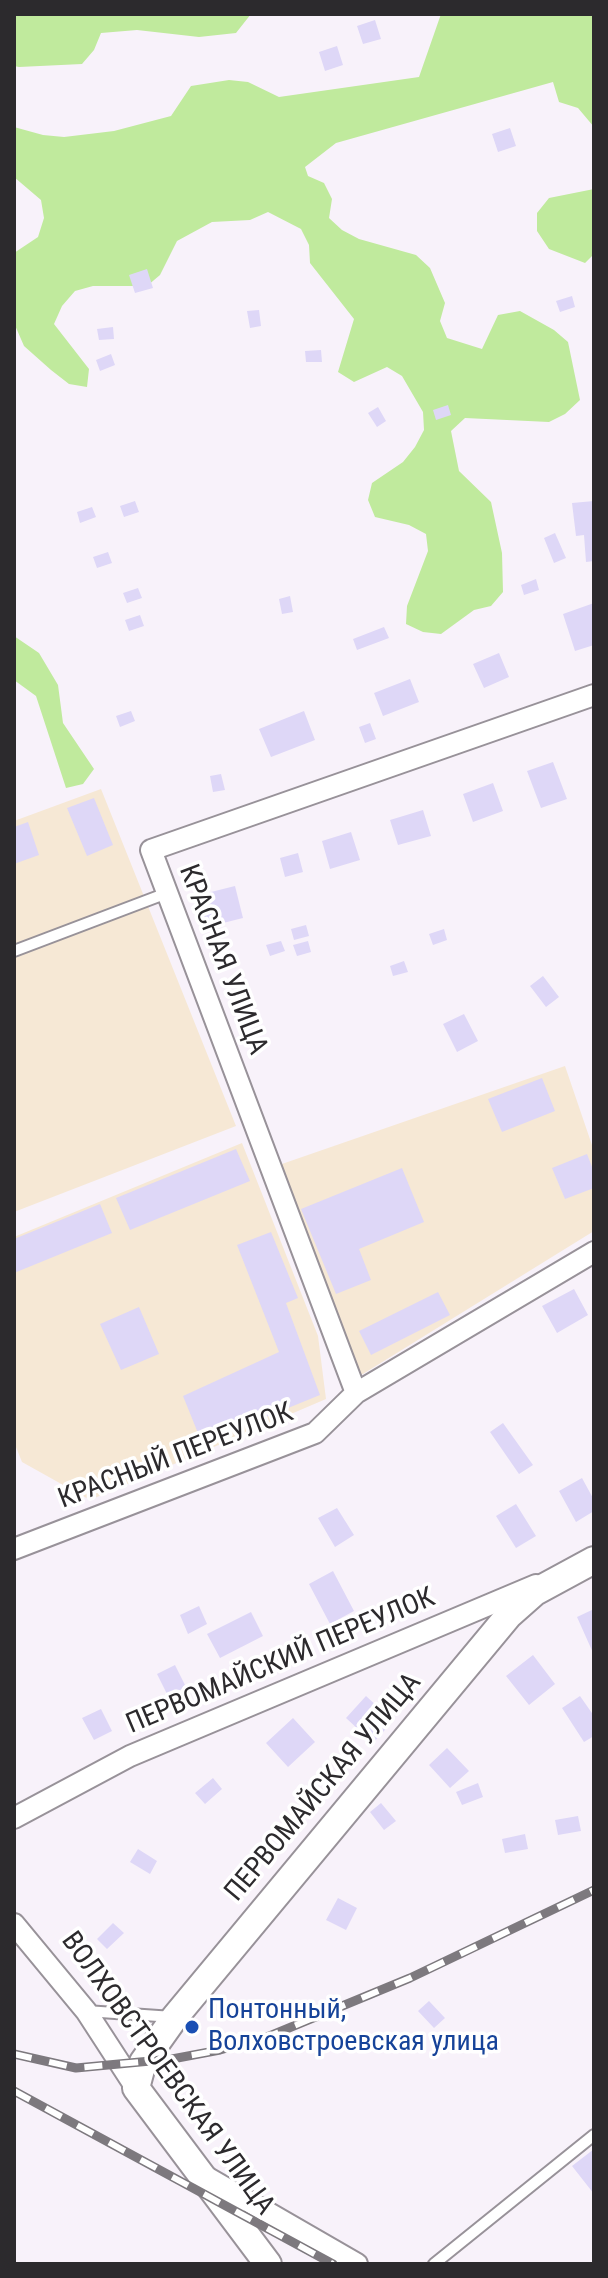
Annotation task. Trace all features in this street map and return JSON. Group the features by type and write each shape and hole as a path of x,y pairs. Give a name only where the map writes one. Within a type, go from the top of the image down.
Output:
{"street":[{"name":"КРАСНАЯ УЛИЦА","path":"356,1393 151,850 594,695"},
{"name":"КРАСНЫЙ ПЕРЕУЛОК","path":"14,1549 315,1433 356,1393 594,1252"},
{"name":"ПЕРВОМАЙСКИЙ ПЕРЕУЛОК","path":"14,1818 130,1756 584,1564"},
{"name":"ПЕРВОМАЙСКАЯ УЛИЦА","path":"136,2088 143,2062 175,2017 509,1615 535,1592 584,1564"},
{"name":"ВОЛХОВСТРОЕВСКАЯ УЛИЦА","path":"14,1924 86,2011 136,2088 268,2264"},
{"path":"199,2173 357,2264"}],"lane":[{"path":"14,951 167,893"},
{"path":"86,2011 175,2017"},
{"path":"434,2264 594,2135"}],"shaded area":[{"path":"101,789 236,1126 14,1212 14,821"},
{"path":"565,1066 594,1151 594,1231 358,1377 279,1165"},
{"path":"242,1143 318,1336 326,1399 90,1500 22,1462 14,1442 14,1237"}],"green space":[{"path":"14,14 251,14 236,33 199,37 137,30 101,33 94,50 82,64 19,67 14,66"},
{"path":"441,14 594,14 594,127 578,108 559,102 553,82 336,143 305,167 308,176 324,183 332,199 329,218 342,230 359,239 416,255 430,268 445,303 440,321 447,338 482,349 498,315 520,311 554,330 568,342 580,400 565,414 549,422 465,418 451,431 459,471 491,502 502,553 503,592 491,606 474,610 441,634 423,632 406,624 407,606 428,551 426,534 409,525 375,517 368,500 372,483 403,462 415,447 424,430 423,412 402,376 387,367 354,382 338,372 354,319 310,263 309,245 301,229 268,212 250,220 212,222 177,241 160,275 147,286 93,286 75,291 62,306 54,324 89,369 87,387 69,384 24,346 14,323 14,253 38,237 44,218 41,200 14,177 14,127 64,137 114,131 171,116 191,86 229,80 248,82 279,97 419,77"},
{"path":"594,189 594,254 585,263 549,249 537,231 537,213 549,198"},
{"path":"14,636 39,653 58,685 63,723 94,769 83,784 66,788 36,696 14,680"}],"building":[{"path":"375,20 381,39 363,44 357,26"},
{"path":"337,46 343,65 325,71 319,52"},
{"path":"510,128 516,146 498,152 492,134"},
{"path":"147,269 153,288 135,293 129,275"},
{"path":"572,296 575,307 560,312 556,301"},
{"path":"259,310 261,326 250,328 247,311"},
{"path":"113,327 114,339 99,340 97,329"},
{"path":"321,350 322,362 306,362 305,351"},
{"path":"111,354 115,365 100,371 96,360"},
{"path":"448,405 451,415 436,420 433,410"},
{"path":"378,407 386,421 377,427 368,413"},
{"path":"135,501 139,512 124,517 120,506"},
{"path":"594,501 594,561 586,562 584,535 576,536 572,503"},
{"path":"92,507 96,517 80,523 77,512"},
{"path":"555,533 566,558 554,563 544,538"},
{"path":"108,552 112,563 97,568 93,557"},
{"path":"536,579 539,590 524,595 521,585"},
{"path":"138,588 142,598 127,603 123,593"},
{"path":"290,596 293,612 282,614 279,599"},
{"path":"594,603 594,645 575,651 563,614"},
{"path":"140,615 144,626 129,631 125,620"},
{"path":"384,627 389,638 357,650 353,639"},
{"path":"499,653 509,677 484,688 473,664"},
{"path":"410,679 419,702 383,716 374,693"},
{"path":"131,711 135,721 120,727 116,716"},
{"path":"304,711 315,740 271,757 259,729"},
{"path":"370,723 376,739 365,743 359,727"},
{"path":"553,762 567,799 541,808 527,771"},
{"path":"221,774 225,790 213,792 210,776"},
{"path":"493,783 503,811 473,822 463,794"},
{"path":"94,798 113,845 87,856 67,808"},
{"path":"423,810 431,836 398,845 390,820"},
{"path":"28,822 39,855 14,864 14,827"},
{"path":"351,832 360,860 330,869 322,841"},
{"path":"298,853 303,872 285,877 280,858"},
{"path":"235,886 243,918 207,927 199,895"},
{"path":"306,925 309,936 294,940 291,929"},
{"path":"444,929 447,940 433,945 429,934"},
{"path":"281,941 285,951 270,956 266,945"},
{"path":"308,941 311,952 297,956 293,945"},
{"path":"404,961 408,972 393,976 390,966"},
{"path":"543,976 559,997 546,1007 530,986"},
{"path":"464,1014 478,1041 457,1052 443,1024"},
{"path":"542,1078 555,1111 502,1132 488,1099"},
{"path":"236,1149 250,1181 130,1230 116,1198"},
{"path":"587,1154 594,1172 594,1188 565,1199 552,1168"},
{"path":"402,1168 424,1222 359,1249 371,1280 336,1294 301,1209"},
{"path":"100,1204 112,1233 14,1273 14,1239"},
{"path":"271,1232 298,1298 286,1303 320,1395 202,1443 183,1396 279,1352 237,1245"},
{"path":"574,1289 588,1315 557,1333 542,1306"},
{"path":"438,1292 450,1315 371,1355 359,1331"},
{"path":"139,1307 159,1354 121,1370 100,1324"},
{"path":"503,1423 533,1465 519,1474 490,1432"},
{"path":"582,1478 594,1500 594,1511 576,1522 559,1491"},
{"path":"516,1504 536,1536 516,1548 496,1516"},
{"path":"337,1508 354,1535 335,1547 318,1518"},
{"path":"333,1571 354,1611 330,1624 309,1584"},
{"path":"199,1606 207,1624 188,1634 180,1615"},
{"path":"594,1609 594,1655 577,1617"},
{"path":"251,1612 263,1636 220,1658 207,1634"},
{"path":"533,1655 555,1684 529,1705 506,1676"},
{"path":"175,1665 186,1687 168,1696 157,1674"},
{"path":"366,1696 393,1721 373,1743 346,1718"},
{"path":"580,1696 594,1716 594,1736 584,1742 562,1708"},
{"path":"101,1709 112,1731 94,1740 82,1718"},
{"path":"293,1718 315,1742 288,1767 266,1743"},
{"path":"447,1748 469,1771 450,1788 429,1765"},
{"path":"213,1778 222,1789 205,1804 195,1793"},
{"path":"478,1783 483,1797 462,1805 456,1792"},
{"path":"381,1803 396,1821 384,1830 370,1812"},
{"path":"578,1816 581,1831 558,1835 555,1820"},
{"path":"525,1834 528,1849 505,1853 502,1839"},
{"path":"138,1849 157,1861 150,1874 130,1862"},
{"path":"338,1898 357,1908 346,1930 326,1920"},
{"path":"113,1923 124,1933 107,1949 97,1939"},
{"path":"429,2001 445,2018 434,2028 418,2011"},
{"path":"594,2149 594,2194 572,2166"}],"railway":[{"path":"14,2054 76,2068 172,2059 267,2037 410,1978 594,1890"},
{"path":"14,2091 333,2264"}],"place":[{"name":"Понтонный, Волховстроевская улица","path":"192,2027"}]}
